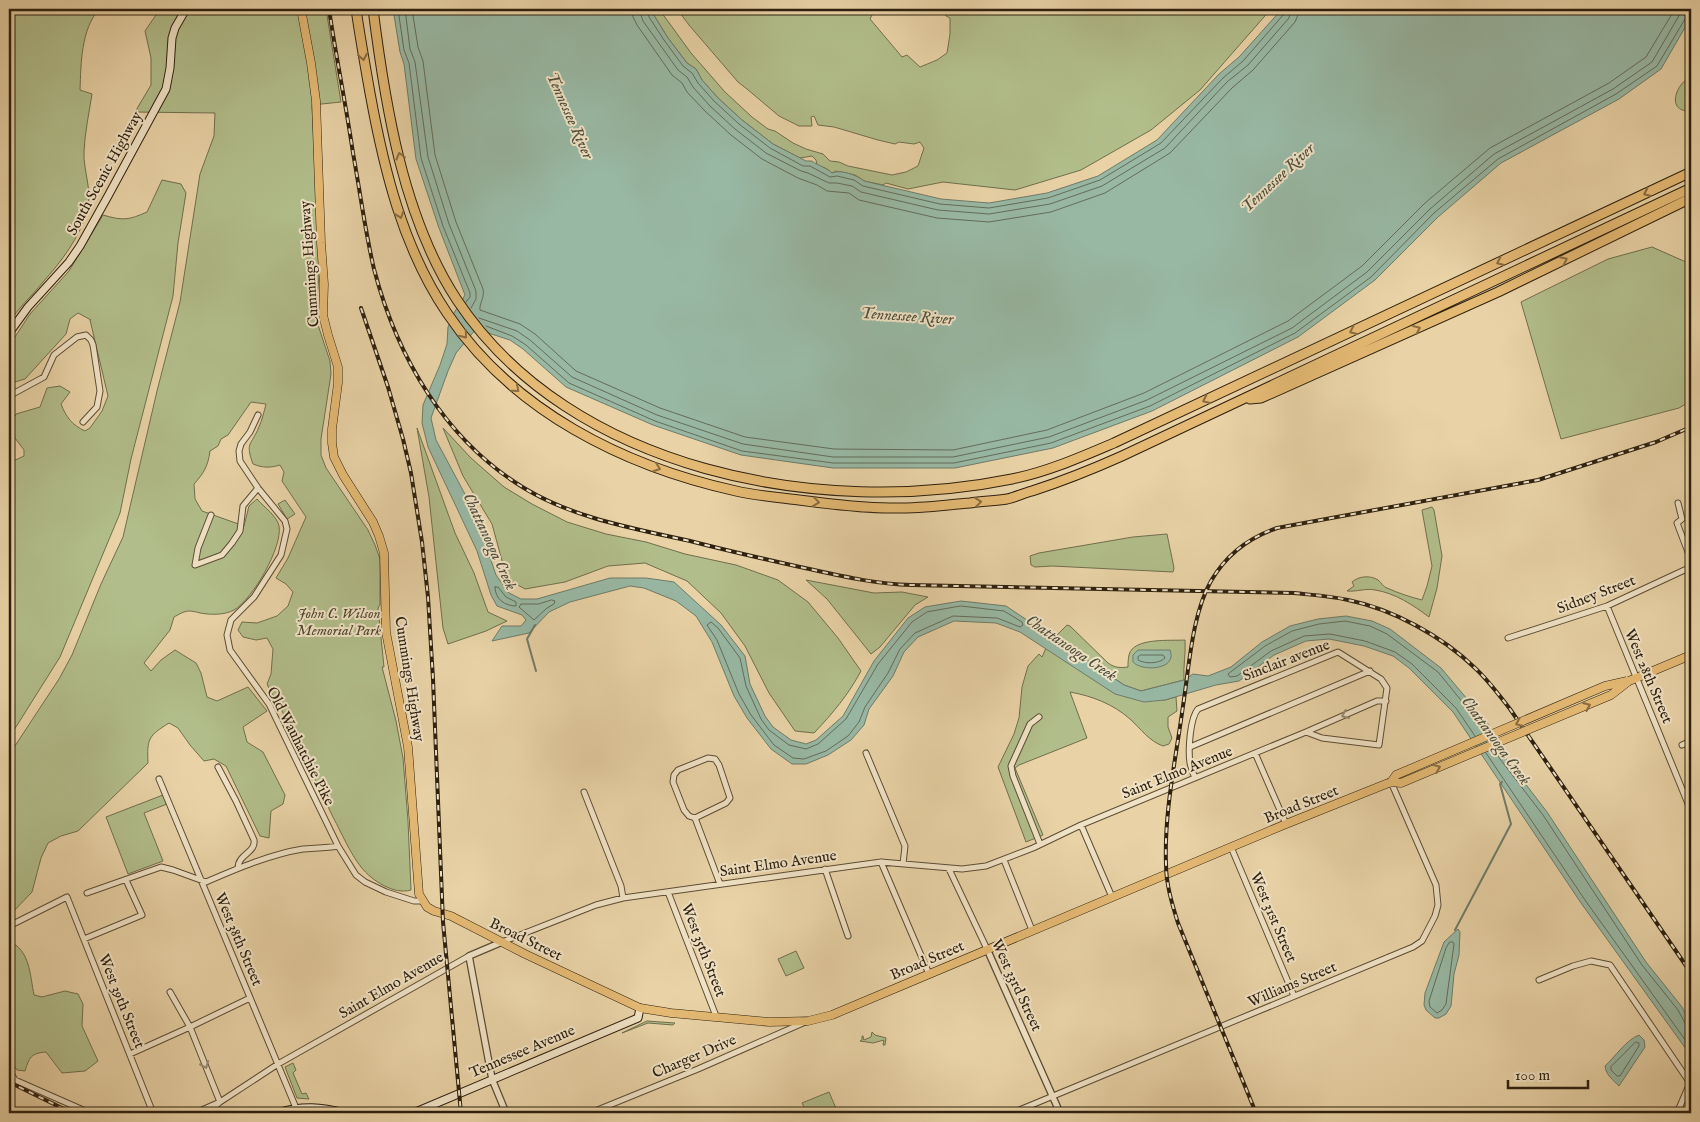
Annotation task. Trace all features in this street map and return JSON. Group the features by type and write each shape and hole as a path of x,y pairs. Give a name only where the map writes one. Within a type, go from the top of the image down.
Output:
{"highway":[{"path":"356,9 375,120 393,193 408,238 422,270 447,314 481,356 515,389 542,410 589,439 626,457 693,481 739,492 819,503 891,508 1008,498 1064,480 1122,456 1243,400 1691,188"},
{"path":"372,9 390,114 412,202 430,249 456,298 488,340 520,372 542,390 586,419 660,454 746,479 829,490 896,492 943,490 1014,479 1044,471 1114,443 1691,172"},
{"path":"1243,400 1261,398 1417,329 1498,292 1691,198"}],"main road":[{"name":"South Scenic Highway","path":"9,333 28,307 69,262 108,196 166,89 170,68 172,38 175,28 186,9"},
{"name":"Cummings Highway","path":"301,9 311,63 317,117 318,192 324,284 323,315 338,366 332,443 334,457 343,475 373,522 384,553 386,632 408,747 418,888 422,901"},
{"name":"Broad Street","path":"422,901 434,911 451,916 640,1008 671,1014 716,1016 769,1022 808,1021 832,1015 1286,824 1391,782 1396,775 1605,686 1633,679 1691,655"},
{"name":"Tennessee Avenue","path":"407,1113 418,1111 638,1018 640,1008"},
{"path":"277,1113 296,1108 320,1108 346,1113"}],"street":[{"path":"9,396 44,377 54,355 76,337 86,336 93,345 100,392 97,407 83,422"},
{"name":"Old Wauhatchie Pike","path":"258,415 250,432 241,444 239,451 240,461 258,488 285,521 287,529 281,555 254,597 231,620 227,635 230,650 270,704 338,846 356,875 365,882 386,892 414,901 422,901"},
{"path":"211,515 198,548 195,565 222,555 232,544 240,531 243,506 258,488"},
{"path":"1678,503 1682,519 1677,524 1691,560"},
{"name":"Sidney Street","path":"1508,638 1607,606 1691,567"},
{"name":"West 28th Street","path":"1607,606 1633,679 1691,811"},
{"name":"Sinclair avenue","path":"1195,778 1190,764 1190,746 1194,717 1198,709 1338,652 1381,679 1387,688 1378,745 1322,738 1306,732"},
{"path":"1190,746 1370,671"},
{"name":"Saint Elmo Avenue","path":"208,1113 220,1102 278,1064 469,956 596,906 623,898 881,862 949,869 973,869 1004,860 1081,825 1377,702 1386,701"},
{"path":"1039,717 1030,724 1011,766 1012,776 1040,844"},
{"path":"1682,745 1691,741"},
{"path":"866,753 905,846 903,864"},
{"path":"1255,753 1286,824"},
{"path":"708,758 715,759 719,765 730,798 726,803 695,818 689,816 684,810 673,782 674,775 678,770 708,758"},
{"path":"218,767 254,840 253,848 240,858 238,868"},
{"name":"West 38th Street","path":"159,779 296,1108"},
{"name":"Williams Street","path":"1012,1113 1413,947 1422,941 1435,916 1438,905 1436,886 1391,782"},
{"path":"584,792 621,886 623,898"},
{"path":"695,818 720,884"},
{"path":"1081,825 1112,897"},
{"path":"87,893 161,867 206,882 238,868 303,849 338,846"},
{"name":"West 31st Street","path":"1231,847 1294,996"},
{"path":"1004,860 1032,930"},
{"path":"881,862 929,974"},
{"path":"825,869 848,936"},
{"name":"West 33rd Street","path":"949,869 1060,1113"},
{"path":"84,939 142,915 126,880"},
{"name":"West 35th Street","path":"668,892 716,1016"},
{"name":"West 39th Street","path":"9,926 66,898 154,1113"},
{"path":"469,956 492,1079 506,1113"},
{"path":"1539,980 1591,960 1610,965 1690,1083 1677,1113"},
{"path":"170,992 190,1028 220,1102 195,1113"},
{"path":"130,1054 190,1028 250,998"},
{"name":"Charger Drive","path":"590,1113 808,1021"},
{"path":"9,1070 15,1080 90,1113"},
{"path":"9,1082 15,1080"},
{"path":"9,1102 14,1113"}],"green space":[{"path":"9,9 99,9 93,17 85,37 81,69 80,90 92,94 84,151 89,196 87,211 75,240 63,258 9,323"},
{"name":"John C. Wilson Memorial Park","path":"160,9 326,9 341,102 312,105 320,263 316,312 318,325 330,361 331,374 321,439 321,455 326,468 368,530 380,559 380,605 378,608 384,667 382,667 403,758 411,890 404,891 384,886 371,877 357,862 267,684 271,674 273,649 267,638 256,640 243,637 238,630 242,622 257,623 277,616 288,606 293,592 286,584 276,578 288,558 306,517 282,481 284,472 280,465 266,467 253,464 249,448 260,424 266,404 251,402 228,435 221,439 218,446 210,451 205,469 194,484 195,499 202,511 244,526 249,506 257,499 278,522 279,535 276,547 265,572 249,596 241,604 234,610 226,613 204,614 187,611 174,617 170,630 144,663 151,671 161,660 175,650 196,663 201,673 207,697 217,701 248,687 267,711 243,727 247,742 263,752 285,795 283,804 271,811 269,838 260,836 226,766 214,759 204,761 178,728 169,723 157,731 150,739 148,763 78,831 61,836 48,843 41,858 32,892 9,916 9,755 59,679 72,655 101,584 123,537 180,302 200,174 214,136 215,113 135,112 151,85 151,58 145,31"},
{"path":"650,9 659,9 691,53 725,92 768,129 806,149 823,154 830,161 892,175 906,172 918,166 924,148 920,142 914,144 899,142 895,144 834,127 818,125 814,116 811,117 812,126 799,126 779,116 738,82 677,9 867,9 872,15 870,19 902,57 907,55 920,67 937,60 947,53 950,18 946,16 942,9 1271,9 1200,90 1151,130 1081,170 1015,190 943,182 908,189 886,183 883,185 864,181 855,175 836,171 832,173 817,165 816,160 812,156 800,158 773,144 718,98 702,80 696,69 687,63 668,38"},
{"path":"1691,77 1691,109 1688,111 1677,106 1675,101 1678,89"},
{"path":"162,180 181,184 186,193 178,243 173,296 131,459 120,513 60,657 9,738 9,463 24,456 24,450 15,438 10,426 16,414 40,407 47,388 60,386 70,392 61,404 65,413 73,423 85,431 90,428 102,411 108,396 91,320 78,313 70,319 66,334 25,379 15,382 9,371 9,346 30,314 69,271 103,215 126,219 147,212"},
{"path":"1652,247 1686,262 1691,281 1691,401 1679,408 1561,439 1521,302 1608,259"},
{"path":"417,428 455,533 474,573 488,612 507,621 486,631 448,644 443,628 429,497"},
{"path":"443,428 471,458 504,487 567,522 606,534 736,565 778,580 808,602 838,638 861,671 856,680 840,704 814,733 795,731 769,693 745,646 721,613 687,581 645,563 608,566 565,582 525,589 507,579 492,524 463,476"},
{"path":"285,500 295,514 287,519 278,504"},
{"path":"1432,507 1442,556 1437,588 1429,617 1410,604 1390,594 1372,590 1347,591 1354,586 1352,582 1355,580 1361,577 1368,577 1375,578 1386,587 1404,595 1422,600 1432,566 1422,510"},
{"path":"1167,534 1174,568 1173,572 1052,566 1035,567 1031,565 1030,556 1039,553 1133,537"},
{"path":"806,580 874,593 902,592 928,597 915,605 880,647 871,654 827,599"},
{"path":"1067,625 1108,663 1118,667 1128,667 1129,655 1132,649 1138,645 1154,641 1185,640 1184,680 1141,691 1124,685 1054,638"},
{"path":"1046,648 1116,694 1165,700 1176,697 1177,711 1168,717 1168,727 1172,738 1169,744 1163,746 1149,738 1117,709 1094,698 1070,692 1087,738 1015,768 1043,835 1026,842 998,767 1014,734 1019,718 1022,687 1028,666 1039,654 1042,657"},
{"path":"163,795 167,804 144,813 163,861 128,874 106,817"},
{"path":"9,941 21,950 25,957 30,971 34,995 42,997 65,991 78,994 83,1004 82,1026 98,1061 85,1071 62,1073 46,1052 31,1057 25,1071 17,1070 9,1058"},
{"path":"796,951 804,968 786,976 778,959"},
{"path":"647,1021 675,1023 673,1025 648,1023 622,1033"},
{"path":"872,1032 875,1035 886,1038 885,1045 883,1045 884,1040 873,1043 860,1041 862,1036 864,1040 871,1037"},
{"path":"293,1063 296,1070 293,1073 302,1094 306,1093 309,1099 297,1098 285,1067"},
{"path":"829,1092 838,1113 807,1113 802,1103"}],"water":[{"name":"Tennessee River","path":"393,9 650,9 668,38 687,63 696,69 702,80 718,98 773,144 806,161 812,161 832,173 848,173 864,181 941,199 989,203 1047,193 1098,176 1157,140 1219,74 1239,57 1282,9 1691,9 1691,17 1661,69 1619,99 1501,163 1438,217 1375,280 1298,337 1152,411 1053,448 955,468 833,468 741,455 653,425 566,387 510,340 476,329 456,353 431,418 436,440 474,511 496,575 509,593 521,599 537,599 610,578 646,578 674,582 721,625 745,656 750,684 765,716 773,727 791,740 806,744 816,740 843,716 874,661 908,618 925,607 961,601 1006,606 1124,685 1141,691 1184,680 1193,674 1208,676 1231,667 1262,642 1290,626 1318,619 1346,616 1372,621 1390,629 1441,668 1489,725 1504,756 1547,812 1646,962 1682,1007 1691,1024 1691,1056 1581,903 1453,712 1409,668 1393,656 1364,646 1329,639 1306,641 1274,655 1239,681 1216,685 1165,700 1144,702 1115,694 1020,632 996,623 954,621 918,637 904,652 893,676 869,709 864,725 851,740 828,755 806,764 792,764 771,749 747,718 734,696 712,642 696,616 676,601 644,588 630,586 570,602 549,612 529,633 492,641 502,626 521,626 526,620 522,615 497,606 491,595 477,551 428,447 422,423 423,405 447,344 448,327 465,295 439,228 416,159 404,64 400,52"},
{"path":"1138,650 1170,650 1171,657 1169,662 1164,665 1151,668 1144,667 1133,662 1133,655"},
{"path":"1458,929 1460,932 1459,955 1454,974 1451,1006 1446,1014 1435,1018 1426,1010 1424,1005 1425,993 1444,942"},
{"path":"1639,1035 1644,1040 1645,1047 1619,1086 1608,1075 1605,1066 1625,1045"}],"waterway":[{"path":"535,625 527,639 536,671"},
{"path":"1455,930 1511,824 1500,784 1502,782"}],"railway":[{"path":"329,9 368,240 374,269 396,334 428,394 448,421 470,446 524,488 564,508 607,522 760,558 869,581 911,585 1294,593 1348,600 1365,604 1399,617 1416,625 1462,656 1493,688 1510,709 1691,973"},
{"path":"361,308 388,387 403,439 411,473 422,542 428,597 433,679 443,922 461,1113"},
{"path":"1256,1113 1178,923 1166,871 1169,805 1189,658 1199,609 1211,581 1224,563 1239,548 1247,542 1277,528 1538,480 1656,442 1691,427"},
{"path":"9,1082 72,1113"}],"water label":[{"name":"Chattanooga Creek","path":"491,541"},
{"name":"Chattanooga Creek","path":"1072,647"},
{"name":"Chattanooga Creek","path":"1497,740"}]}
